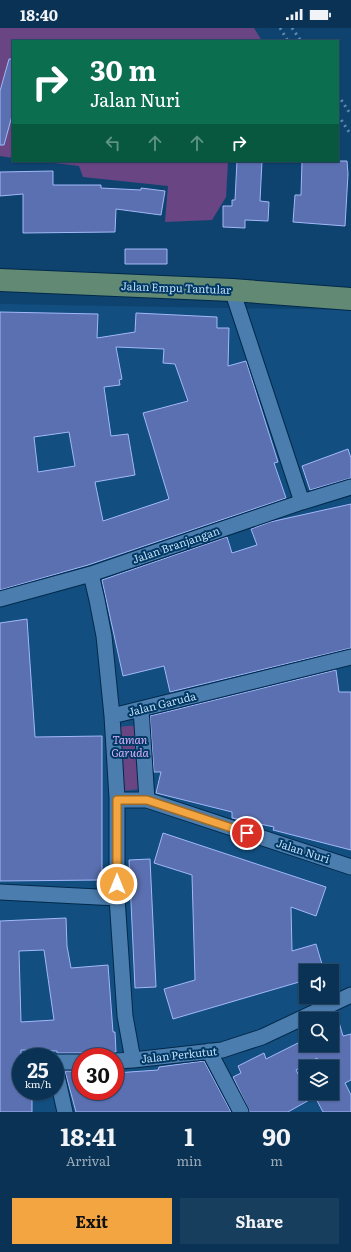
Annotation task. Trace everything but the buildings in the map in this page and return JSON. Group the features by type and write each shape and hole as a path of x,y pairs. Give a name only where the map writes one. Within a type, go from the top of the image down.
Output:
{"main road":[{"name":"Jalan Empu Tantular","path":"0,280 232,290 351,299"}],"street":[{"path":"232,290 302,502"},
{"name":"Jalan Branjangan","path":"0,599 91,574 302,502 351,488"},
{"name":"Jalan Garuda","path":"91,574 104,636 112,716 351,657"},
{"path":"141,709 147,800"},
{"path":"0,892 117,898 117,800 112,716"},
{"name":"Jalan Nuri","path":"117,800 147,800 351,867"},
{"name":"Jalan Perkutut","path":"117,898 125,1016 133,1060 222,1050 262,1037 351,995"},
{"path":"209,1051 241,1112"},
{"path":"124,1061 133,1060"},
{"path":"62,1100 65,1112"}],"shaded area":[{"path":"0,304 351,310 351,1112 0,1112"}],"green space":[{"path":"0,28 254,28 261,40 12,40 12,158 0,156"},
{"path":"46,162 228,162 226,197 212,220 165,222 168,186 83,177 79,166"},
{"name":"Taman Garuda","path":"141,725 147,788 123,791 116,727"}],"railway":[{"path":"280,28 287,40"},
{"path":"292,28 300,40"},
{"path":"339,97 351,115"},
{"path":"339,117 351,135"}],"route":[{"path":"117,884 117,800 147,800 247,833"}]}
